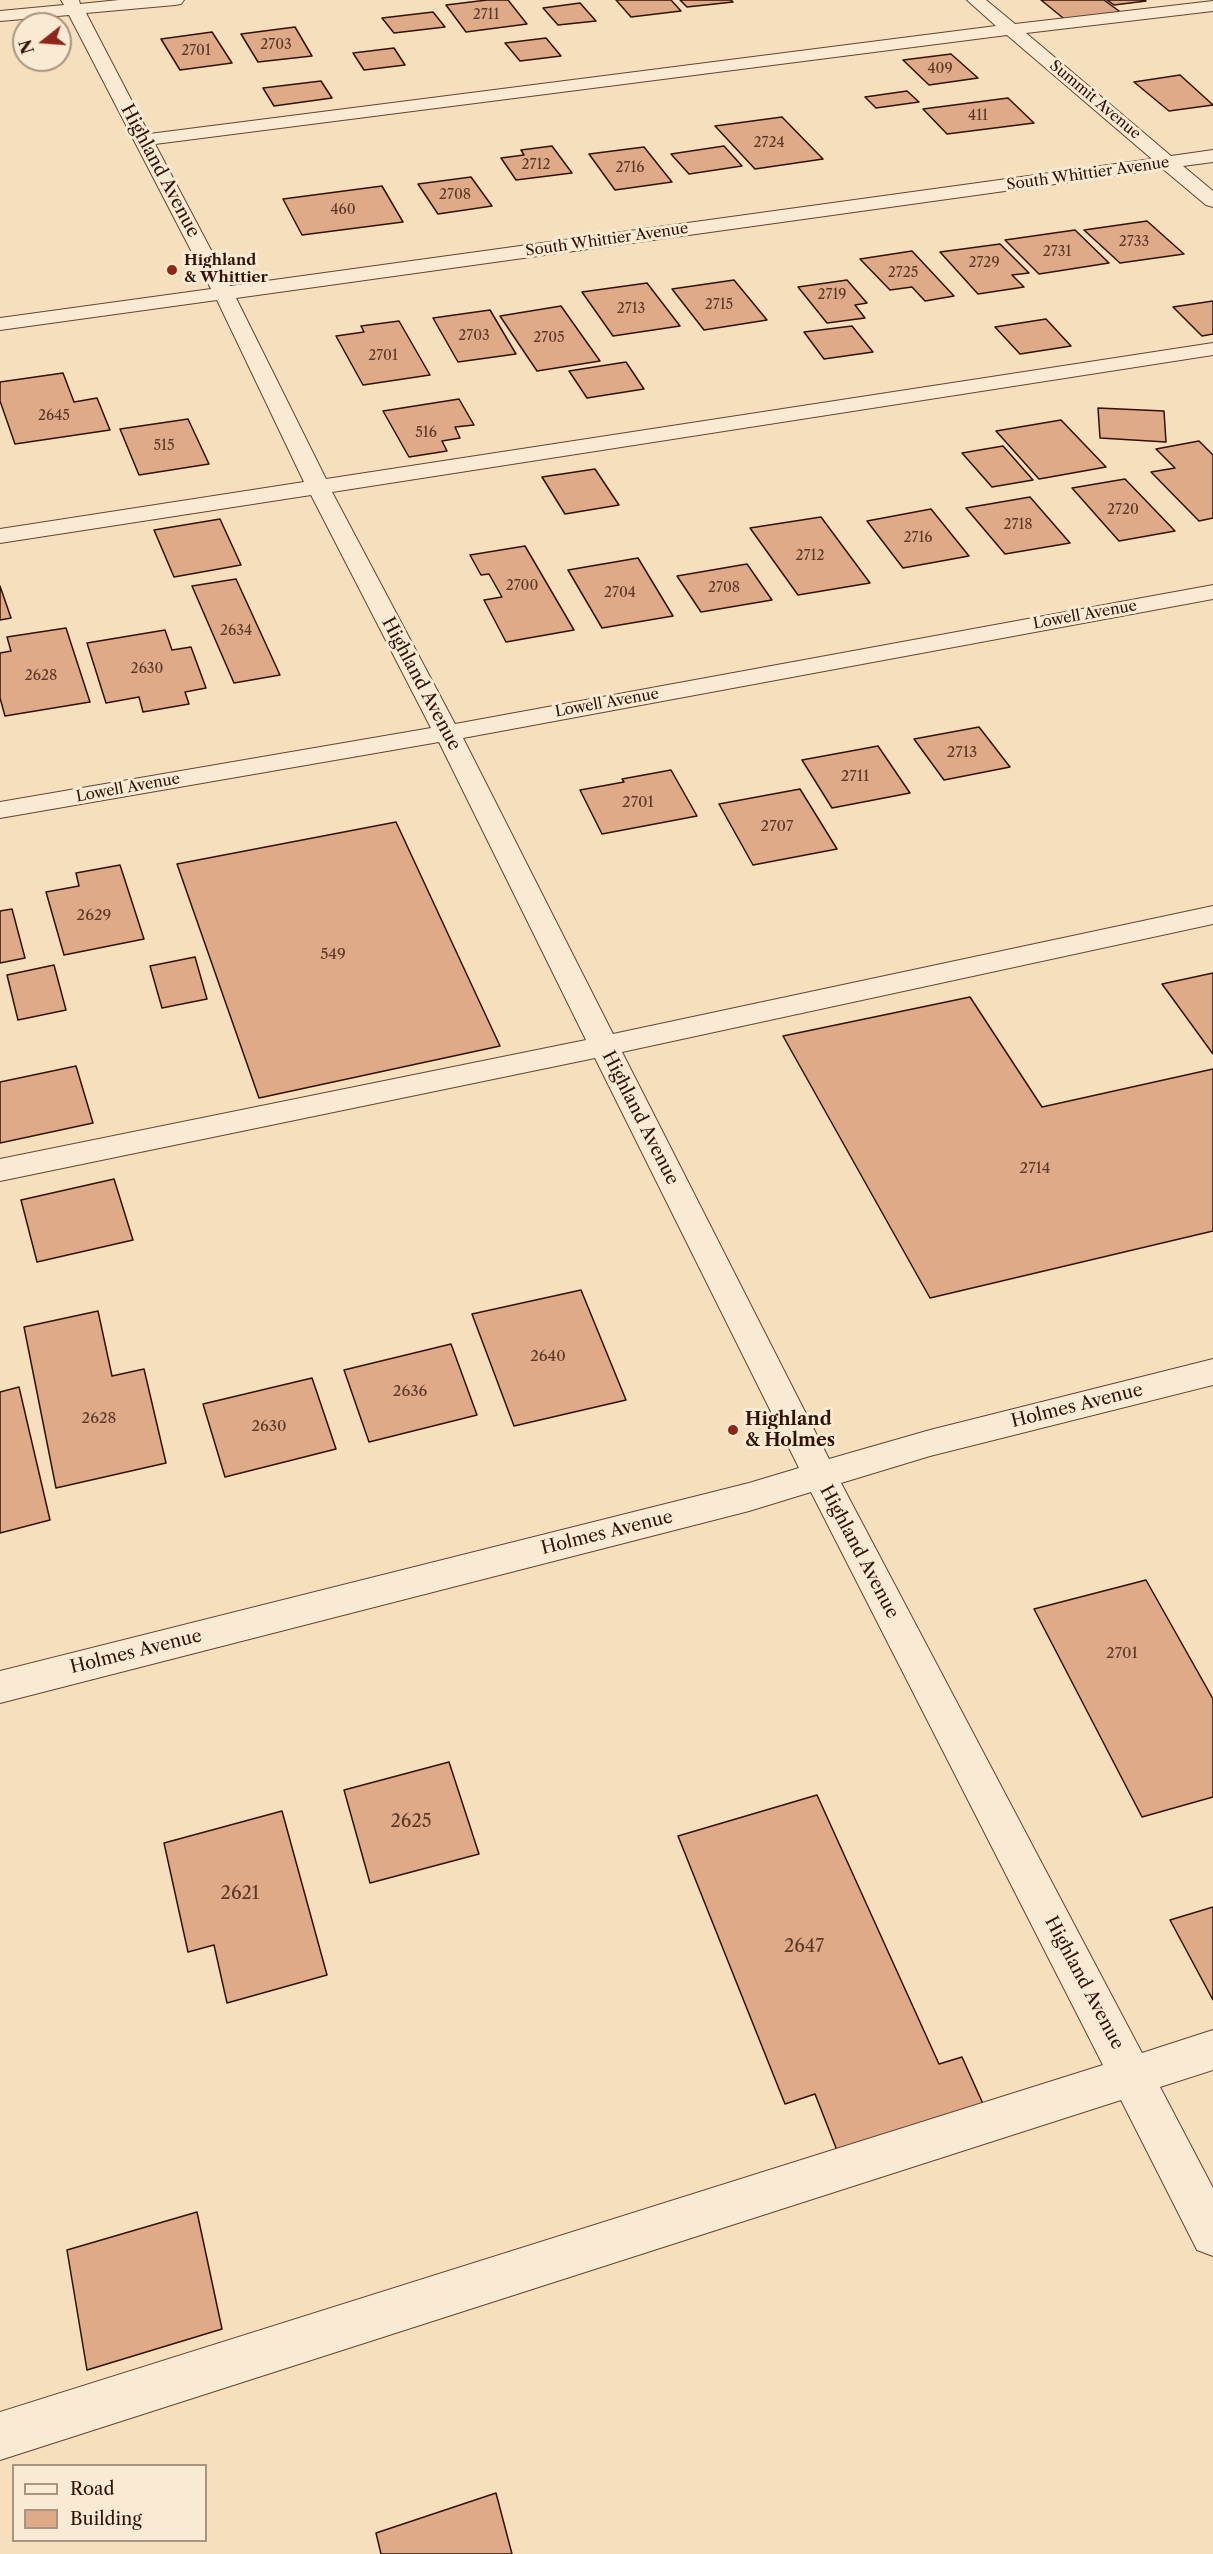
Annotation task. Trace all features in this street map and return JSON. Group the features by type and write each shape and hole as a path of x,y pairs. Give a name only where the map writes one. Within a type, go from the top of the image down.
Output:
{"street":[{"path":"0,16 73,5 175,0"},
{"name":"Summit Avenue","path":"976,0 1213,201"},
{"name":"Highland Avenue","path":"73,5 223,292 317,485 447,733 820,1476 1213,2234"},
{"path":"144,140 1213,6"},
{"name":"South Whittier Avenue","path":"0,324 1213,156"},
{"path":"0,536 317,485 1213,349"},
{"name":"Lowell Avenue","path":"0,810 447,733 1213,592"},
{"path":"0,1170 604,1046 1213,915"},
{"name":"Holmes Avenue","path":"0,1687 738,1500 930,1443 1213,1372"},
{"path":"0,2436 1213,2050"}],"building":[{"path":"508,0 527,24 466,32 446,5"},
{"path":"616,0 671,0 681,11 631,17"},
{"path":"680,0 731,0 733,2 687,7"},
{"path":"1041,0 1104,0 1123,14 1068,22"},
{"path":"1107,0 1144,0 1146,1 1114,5"},
{"path":"580,3 596,21 558,25 543,8"},
{"path":"433,12 445,27 394,33 382,18"},
{"path":"295,27 312,56 258,62 241,34"},
{"path":"212,32 232,63 180,70 161,39"},
{"path":"546,38 561,56 520,61 505,43"},
{"path":"394,48 405,65 364,70 353,53"},
{"path":"951,54 978,78 929,85 903,60"},
{"path":"1180,75 1213,105 1169,111 1134,82"},
{"path":"321,81 332,98 274,106 263,88"},
{"path":"907,91 919,102 876,108 865,97"},
{"path":"1008,98 1034,123 947,134 923,109"},
{"path":"782,117 823,159 755,169 715,126"},
{"path":"552,146 572,173 516,180 501,158 524,155 521,150"},
{"path":"724,146 742,166 689,174 671,154"},
{"path":"644,147 672,182 615,190 589,154"},
{"path":"471,177 492,206 438,214 418,184"},
{"path":"382,186 403,222 302,235 283,199"},
{"path":"1147,221 1184,254 1120,263 1084,230"},
{"path":"1075,230 1109,263 1039,274 1005,240"},
{"path":"1000,244 1029,273 1012,275 1024,287 978,294 940,252"},
{"path":"912,251 954,296 925,301 912,287 890,290 860,259"},
{"path":"734,280 767,320 704,330 672,289"},
{"path":"847,280 867,303 855,305 865,318 827,323 798,287"},
{"path":"647,283 680,326 613,336 582,292"},
{"path":"1213,301 1213,334 1202,336 1173,307"},
{"path":"561,306 600,361 537,371 500,316"},
{"path":"490,310 516,354 458,362 433,318"},
{"path":"1046,319 1071,346 1020,354 995,327"},
{"path":"399,321 430,375 363,385 336,336 364,332 361,326"},
{"path":"852,326 873,352 824,359 804,332"},
{"path":"626,362 644,389 587,398 569,371"},
{"path":"63,373 74,402 97,398 110,430 15,444 0,401 0,382"},
{"path":"459,399 474,425 455,427 460,438 442,441 447,451 409,457 383,411"},
{"path":"1098,408 1164,411 1166,442 1100,438"},
{"path":"188,419 209,464 139,475 120,429"},
{"path":"1061,420 1106,467 1039,479 996,431"},
{"path":"1199,441 1213,455 1213,518 1199,521 1151,472 1175,468 1156,449"},
{"path":"1003,446 1033,480 992,487 962,453"},
{"path":"595,469 619,505 565,514 542,477"},
{"path":"1125,479 1175,531 1119,541 1072,488"},
{"path":"1030,497 1070,543 1005,554 966,508"},
{"path":"931,509 969,556 903,568 867,521"},
{"path":"821,517 870,583 798,595 750,528"},
{"path":"220,519 241,565 174,577 154,530"},
{"path":"525,546 574,630 506,642 484,600 502,597 489,574 481,575 470,555"},
{"path":"638,558 673,616 602,628 568,570"},
{"path":"747,564 772,600 701,612 677,576"},
{"path":"236,579 280,675 234,683 192,586"},
{"path":"0,586 11,618 0,620"},
{"path":"66,628 90,702 5,716 0,698 0,653 11,651 7,637"},
{"path":"165,630 172,650 191,647 206,688 185,692 189,704 143,712 139,697 106,703 87,643"},
{"path":"979,727 1010,767 944,780 914,739"},
{"path":"878,746 910,793 832,808 802,760"},
{"path":"671,770 697,816 602,834 580,790"},
{"path":"800,789 837,849 753,865 719,804"},
{"path":"396,822 500,1046 259,1098 177,864"},
{"path":"120,865 144,939 64,955 46,892 79,886 76,873"},
{"path":"12,909 25,958 0,963 0,911"},
{"path":"195,957 207,999 162,1008 150,966"},
{"path":"54,965 66,1010 18,1020 7,975"},
{"path":"1213,973 1213,1054 1162,984"},
{"path":"970,997 1042,1107 1213,1069 1213,1231 930,1298 783,1036"},
{"path":"76,1066 93,1123 0,1143 0,1082"},
{"path":"114,1179 133,1240 37,1262 21,1200"},
{"path":"581,1290 626,1400 514,1426 472,1314"},
{"path":"98,1311 112,1376 144,1369 166,1463 56,1488 24,1327"},
{"path":"451,1344 477,1415 369,1442 344,1370"},
{"path":"312,1378 336,1449 225,1477 203,1404"},
{"path":"19,1387 50,1520 0,1533 0,1392"},
{"path":"1146,1580 1213,1699 1213,1797 1142,1817 1034,1609"},
{"path":"449,1762 479,1854 370,1883 344,1790"},
{"path":"817,1795 939,2064 962,2057 984,2106 838,2153 815,2094 785,2104 678,1836"},
{"path":"282,1811 327,1975 227,2003 214,1945 188,1952 164,1843"},
{"path":"1213,1907 1213,2000 1170,1920"},
{"path":"197,2212 222,2329 87,2370 67,2250"},
{"path":"496,2493 512,2554 381,2554 376,2533"}],"place":[{"name":"Highland & Whittier","path":"172,270"},
{"name":"Highland & Holmes","path":"733,1430"}]}
